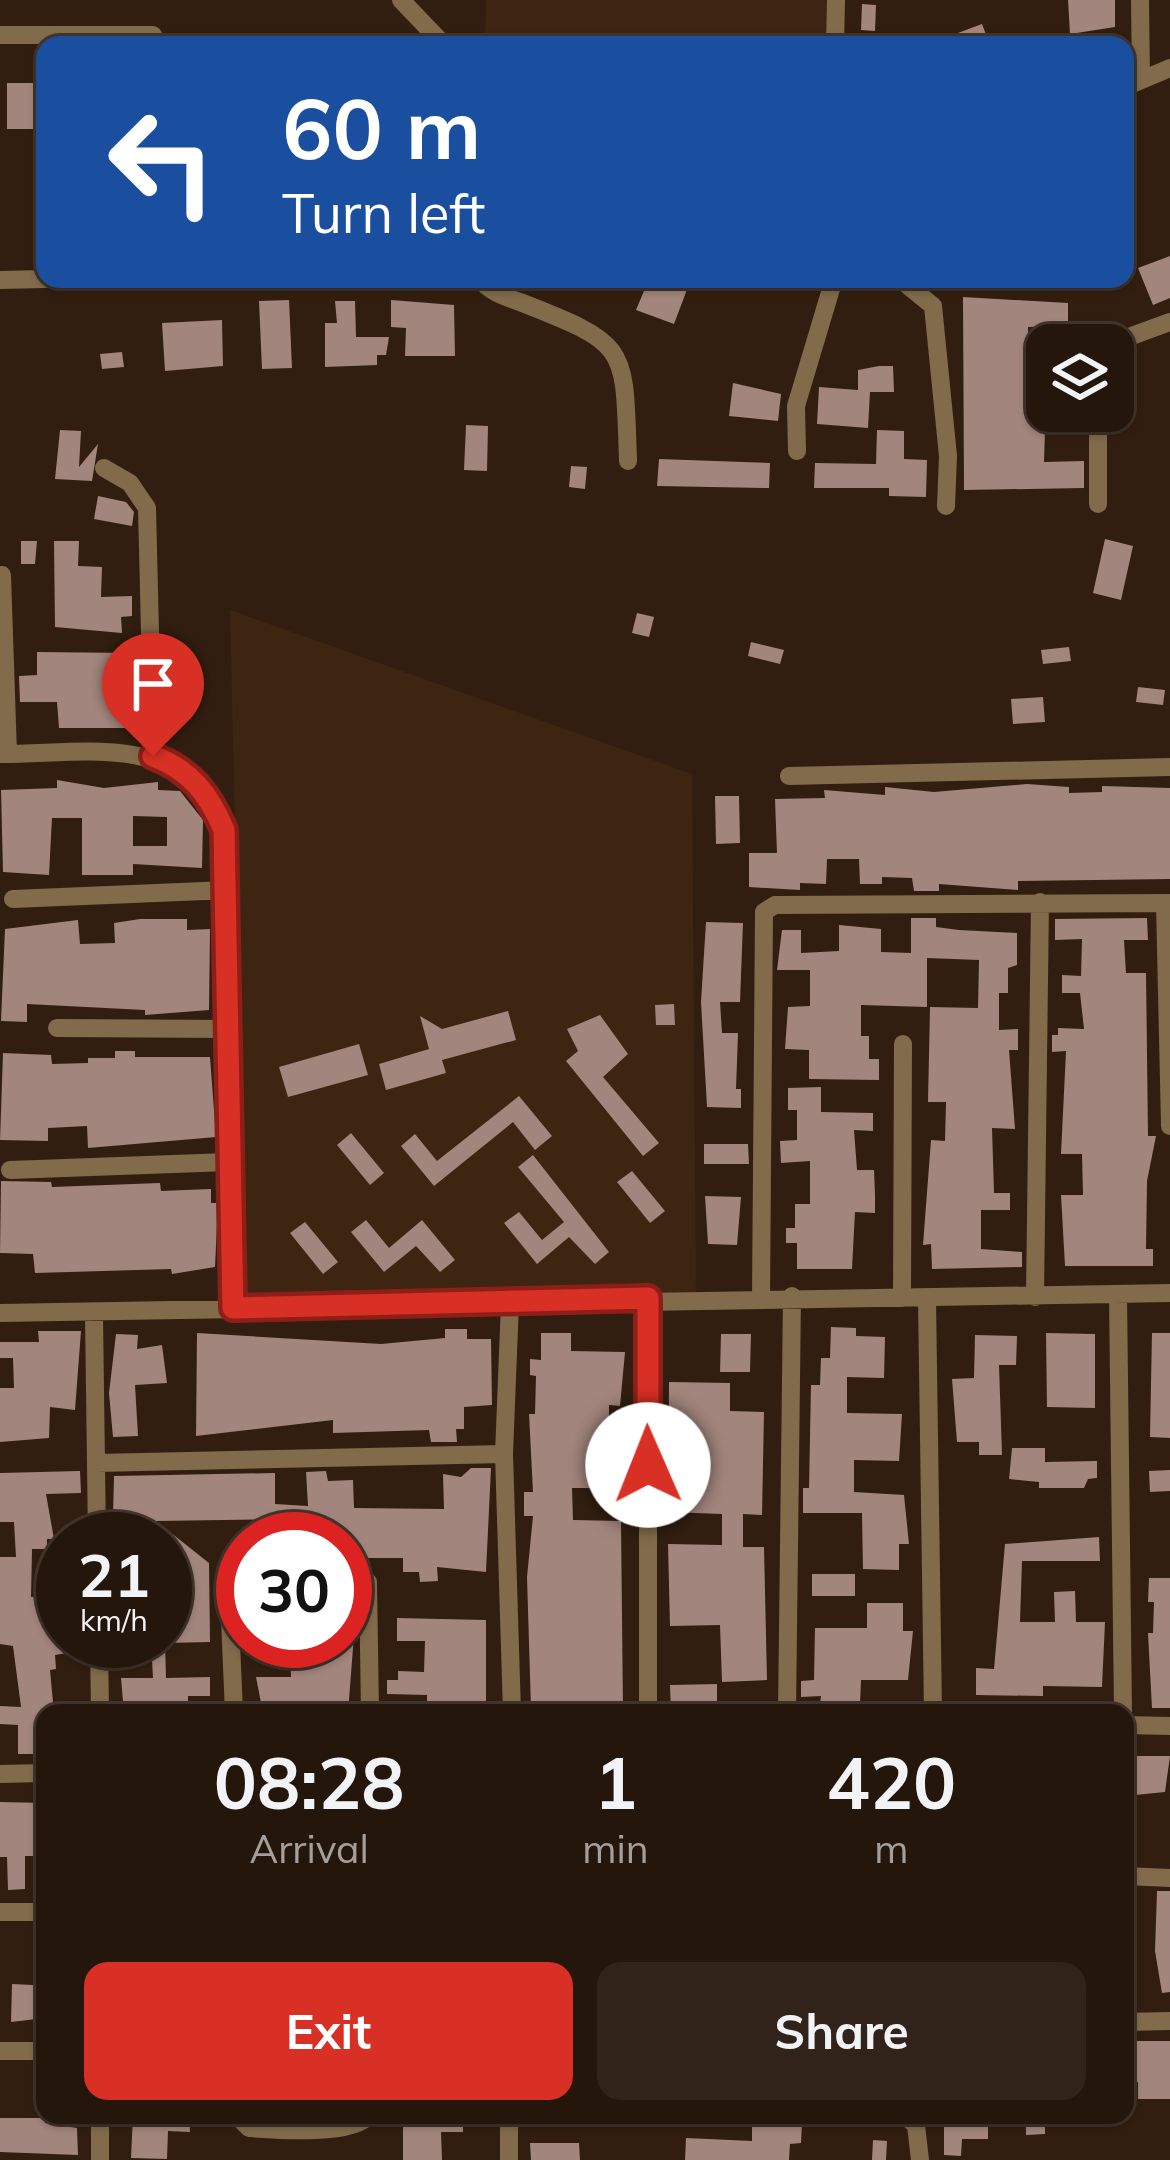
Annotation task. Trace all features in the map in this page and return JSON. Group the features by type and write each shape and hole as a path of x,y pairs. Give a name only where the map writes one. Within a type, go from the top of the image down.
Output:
{"street":[{"path":"401,0 435,36"},
{"path":"835,36 836,0"},
{"path":"1134,71 1140,0"},
{"path":"0,35 153,35"},
{"path":"1134,83 1170,68"},
{"path":"0,280 36,279"},
{"path":"493,288 586,328 616,351 625,374 628,461"},
{"path":"797,451 796,406 831,288"},
{"path":"911,288 933,307 948,456 946,506"},
{"path":"1134,335 1170,322"},
{"path":"1098,432 1098,504"},
{"path":"104,468 130,483 147,508 153,756"},
{"path":"2,575 4,754 153,756 174,764 212,800 224,830 233,1308"},
{"path":"789,776 1170,767"},
{"path":"14,899 227,890"},
{"path":"1035,1297 1040,902"},
{"path":"761,1298 764,912 775,905 1168,903 1170,1126"},
{"path":"58,1028 228,1029"},
{"path":"902,1298 903,1044"},
{"path":"10,1169 228,1162"},
{"path":"0,1313 94,1315 648,1298 927,1299 1170,1293"},
{"path":"1118,1295 1123,1704"},
{"path":"788,1704 793,1296"},
{"path":"648,1298 648,1704"},
{"path":"927,1299 933,1704"},
{"path":"510,1304 504,1454 512,1704"},
{"path":"94,1315 97,1512"},
{"path":"96,1463 504,1454"},
{"path":"99,1668 100,1704"},
{"path":"232,1668 234,1704"},
{"path":"369,1668 370,1704"},
{"path":"1134,1725 1170,1726"},
{"path":"0,1774 36,1773"},
{"path":"1134,1876 1170,1878"},
{"path":"0,1912 36,1912"},
{"path":"1134,2022 1170,2021"},
{"path":"0,2051 36,2051"},
{"path":"100,2124 100,2160"},
{"path":"245,2124 287,2130 358,2124"},
{"path":"509,2124 509,2160"},
{"path":"915,2124 920,2160"}],"shaded area":[{"path":"486,0 828,0 827,36 485,36"},
{"path":"230,610 692,774 696,1303 246,1313"}],"building":[{"path":"1068,0 1115,0 1115,27 1070,34"},
{"path":"862,4 876,5 875,31 861,30"},
{"path":"982,24 987,36 950,36"},
{"path":"7,83 33,83 33,129 7,129"},
{"path":"1170,256 1170,298 1153,305 1138,268"},
{"path":"645,288 688,288 674,324 636,310"},
{"path":"963,297 1068,303 1068,324 1026,324 1026,432 1045,432 1044,462 1084,461 1084,488 964,490"},
{"path":"289,300 292,368 262,369 259,301"},
{"path":"391,300 454,305 455,356 405,356 406,328 391,327"},
{"path":"335,301 355,301 356,337 389,337 386,355 377,355 377,365 325,367 325,323 337,323"},
{"path":"222,320 223,366 165,371 162,323"},
{"path":"122,352 124,367 102,369 100,354"},
{"path":"893,366 894,392 870,392 868,428 817,424 819,387 858,390 858,370"},
{"path":"733,383 781,394 778,421 729,416"},
{"path":"466,425 488,426 487,471 464,470"},
{"path":"60,430 81,431 79,467 98,444 92,481 55,479"},
{"path":"877,430 904,431 904,459 927,460 926,497 889,496 889,488 814,488 815,463 876,464"},
{"path":"659,459 770,463 769,488 657,486"},
{"path":"571,466 587,467 585,489 569,487"},
{"path":"98,496 126,502 134,512 132,526 94,519"},
{"path":"1105,539 1133,546 1121,600 1093,593"},
{"path":"21,541 37,541 35,564 21,564"},
{"path":"54,541 79,541 78,566 102,567 101,597 132,596 132,616 121,617 122,633 55,627"},
{"path":"637,613 654,617 649,637 632,633"},
{"path":"751,642 784,650 780,664 748,656"},
{"path":"1069,647 1071,661 1043,664 1041,650"},
{"path":"37,652 130,653 137,705 125,705 125,728 59,728 57,702 20,702 19,676 37,675"},
{"path":"1138,687 1165,690 1163,705 1136,702"},
{"path":"1043,697 1045,722 1013,724 1011,699"},
{"path":"57,780 104,788 158,782 158,790 180,791 203,820 202,868 133,864 133,875 82,875 82,818 52,818 49,875 3,872 1,790 57,788","holes":["133,816 167,817 167,846 133,846"]},
{"path":"1027,784 1069,787 1069,793 1102,792 1102,786 1170,788 1170,879 1018,881 1018,890 939,884 939,891 914,891 912,878 882,877 882,884 860,884 859,859 827,859 826,884 800,883 800,890 749,887 749,853 777,853 775,799 825,798 824,790 885,795 885,787 934,792"},
{"path":"715,796 739,796 740,843 716,844"},
{"path":"911,918 936,918 936,927 1017,933 1017,965 1008,968 1008,993 999,993 999,1030 1018,1029 1018,1050 1009,1050 1015,1129 992,1128 994,1193 1010,1193 1010,1210 981,1210 981,1249 1022,1252 1022,1267 932,1269 931,1244 923,1245 931,1140 945,1141 946,1102 928,1102 930,1007 978,1008 979,960 927,958 927,1007 861,1005 861,1036 869,1036 869,1059 879,1059 879,1080 809,1079 809,1050 785,1049 788,1007 810,1006 810,970 777,970 782,930 801,930 801,953 839,951 839,925 881,929 881,952 911,953"},
{"path":"1147,918 1148,940 1124,940 1126,973 1146,973 1148,1136 1156,1136 1147,1181 1146,1249 1153,1249 1153,1266 1065,1266 1061,1195 1083,1195 1082,1154 1061,1154 1066,1051 1052,1052 1052,1035 1058,1035 1058,1028 1084,1029 1080,993 1062,993 1062,975 1081,976 1082,939 1055,940 1055,919"},
{"path":"187,919 187,930 210,929 209,1010 145,1015 145,1010 27,1004 27,1022 1,1021 5,929 78,920 80,944 115,943 114,923"},
{"path":"706,922 743,923 740,1002 720,1002 722,1033 738,1033 736,1089 741,1089 741,1108 707,1107 701,1002"},
{"path":"674,1004 675,1025 656,1025 655,1005"},
{"path":"508,1011 516,1040 442,1060 446,1073 386,1090 379,1064 429,1049 420,1016 442,1029"},
{"path":"600,1015 628,1054 603,1077 659,1143 643,1156 566,1061 578,1051 567,1029"},
{"path":"359,1044 368,1075 288,1097 279,1067"},
{"path":"115,1051 135,1051 135,1057 210,1057 216,1137 88,1148 87,1126 48,1128 48,1141 0,1140 3,1053 51,1055 52,1064 115,1058"},
{"path":"821,1087 821,1112 873,1113 873,1131 854,1130 857,1170 874,1170 875,1213 855,1212 852,1269 797,1269 797,1243 786,1243 786,1228 795,1228 795,1204 810,1204 810,1161 781,1163 780,1141 797,1140 797,1110 788,1110 788,1088"},
{"path":"519,1096 552,1136 535,1150 513,1122 434,1186 401,1146 415,1134 437,1161"},
{"path":"351,1133 384,1173 370,1185 337,1145"},
{"path":"704,1144 748,1144 749,1164 704,1164"},
{"path":"533,1155 609,1252 595,1264 569,1237 537,1264 504,1223 519,1212 542,1240 564,1222 518,1167"},
{"path":"632,1171 665,1211 650,1223 617,1182"},
{"path":"1,1181 51,1182 52,1187 160,1183 161,1191 211,1189 211,1203 218,1203 215,1267 172,1274 171,1269 35,1273 33,1254 0,1253"},
{"path":"705,1196 741,1197 737,1245 708,1244"},
{"path":"366,1220 389,1248 422,1220 455,1260 440,1272 416,1246 384,1272 351,1232"},
{"path":"305,1222 338,1262 323,1274 290,1233"},
{"path":"831,1327 856,1328 856,1336 885,1337 884,1378 847,1377 847,1413 902,1414 899,1461 854,1460 854,1492 904,1495 909,1544 899,1544 899,1570 863,1569 862,1513 803,1513 803,1488 809,1488 811,1385 820,1385 821,1358 830,1358"},
{"path":"445,1329 467,1329 467,1339 491,1339 492,1405 464,1407 464,1429 456,1429 457,1442 431,1442 429,1430 333,1433 333,1420 196,1436 197,1333 381,1344 445,1338"},
{"path":"38,1331 81,1331 75,1410 50,1407 49,1438 0,1442 0,1388 14,1388 13,1358 0,1358 0,1342 39,1342"},
{"path":"541,1333 571,1333 571,1351 625,1352 620,1406 609,1405 609,1440 620,1441 620,1463 597,1462 597,1488 572,1488 573,1520 621,1521 623,1704 531,1704 527,1577 533,1516 524,1516 524,1492 533,1492 529,1414 535,1414 536,1376 530,1375 530,1359 541,1360"},
{"path":"1046,1333 1095,1334 1095,1408 1047,1407"},
{"path":"1152,1333 1170,1333 1170,1438 1150,1437"},
{"path":"116,1334 138,1335 137,1349 162,1345 167,1383 135,1385 138,1436 113,1437 109,1393"},
{"path":"721,1334 751,1334 750,1372 720,1372"},
{"path":"975,1335 1017,1336 1016,1365 999,1365 1002,1455 979,1455 979,1442 957,1442 952,1379 974,1378"},
{"path":"669,1382 730,1383 730,1411 764,1412 762,1515 743,1514 743,1547 764,1547 767,1680 722,1682 720,1625 670,1626 668,1544 722,1545 722,1514 668,1512"},
{"path":"1012,1448 1045,1448 1045,1462 1097,1461 1097,1478 1088,1479 1084,1488 1039,1488 1039,1482 1009,1479"},
{"path":"471,1468 491,1468 486,1572 437,1567 438,1581 420,1582 419,1572 403,1572 403,1558 372,1558 372,1512 216,1512 216,1520 192,1520 192,1512 113,1512 114,1476 275,1473 275,1504 308,1506 306,1472 326,1471 328,1481 353,1480 354,1508 444,1509 443,1474 461,1477"},
{"path":"1170,1470 1170,1491 1150,1492 1149,1471"},
{"path":"80,1471 81,1493 46,1494 49,1512 36,1512 31,1597 36,1597 36,1668 56,1669 50,1670 53,1704 36,1704 36,1754 18,1754 18,1725 0,1724 0,1706 21,1707 13,1646 0,1644 0,1557 16,1557 14,1522 0,1522 0,1473"},
{"path":"1099,1537 1100,1561 1022,1561 1020,1622 1055,1622 1054,1592 1075,1591 1076,1622 1105,1622 1102,1687 1043,1686 1043,1696 976,1695 976,1668 994,1669 1005,1544"},
{"path":"192,1550 209,1563 210,1642 192,1642"},
{"path":"812,1574 855,1574 855,1596 812,1596"},
{"path":"1149,1578 1170,1578 1170,1708 1152,1708 1148,1633 1153,1633 1154,1602 1148,1602"},
{"path":"867,1603 903,1603 903,1631 913,1631 908,1680 861,1680 860,1704 820,1704 821,1696 801,1697 801,1681 814,1680 815,1628 867,1628"},
{"path":"397,1618 486,1620 486,1704 427,1704 427,1695 387,1694 387,1680 398,1680 398,1671 424,1672 425,1641 397,1641"},
{"path":"152,1668 166,1668 166,1678 210,1677 210,1696 188,1696 188,1704 123,1704 121,1678 153,1678"},
{"path":"291,1668 351,1668 349,1704 261,1704 256,1677 291,1677"},
{"path":"717,1684 717,1704 671,1704 670,1685"},
{"path":"1134,1756 1170,1756 1165,1792 1134,1795"},
{"path":"0,1802 36,1803 36,1856 25,1856 25,1889 8,1890 7,1857 0,1857"},
{"path":"1157,1891 1170,1891 1170,1992 1162,1993 1155,1951"},
{"path":"12,1984 33,1985 36,2019 11,2022"},
{"path":"1134,2041 1170,2041 1170,2099 1138,2099 1138,2082 1134,2082"},
{"path":"0,2118 36,2118 36,2124 77,2128 78,2155 0,2152"},
{"path":"133,2124 190,2124 190,2132 168,2131 167,2159 131,2158"},
{"path":"403,2124 463,2124 463,2132 441,2132 442,2160 403,2160"},
{"path":"752,2124 802,2124 801,2143 790,2144 789,2160 685,2160 686,2138 752,2141"},
{"path":"944,2124 988,2124 988,2139 962,2139 961,2156 944,2155"},
{"path":"1026,2124 1045,2124 1045,2134 1026,2135"},
{"path":"873,2140 887,2141 886,2160 872,2160"},
{"path":"530,2143 579,2143 580,2160 531,2160"}],"route":[{"path":"153,756 174,764 196,781 212,800 224,830 233,1308 648,1298 648,1465"}]}
